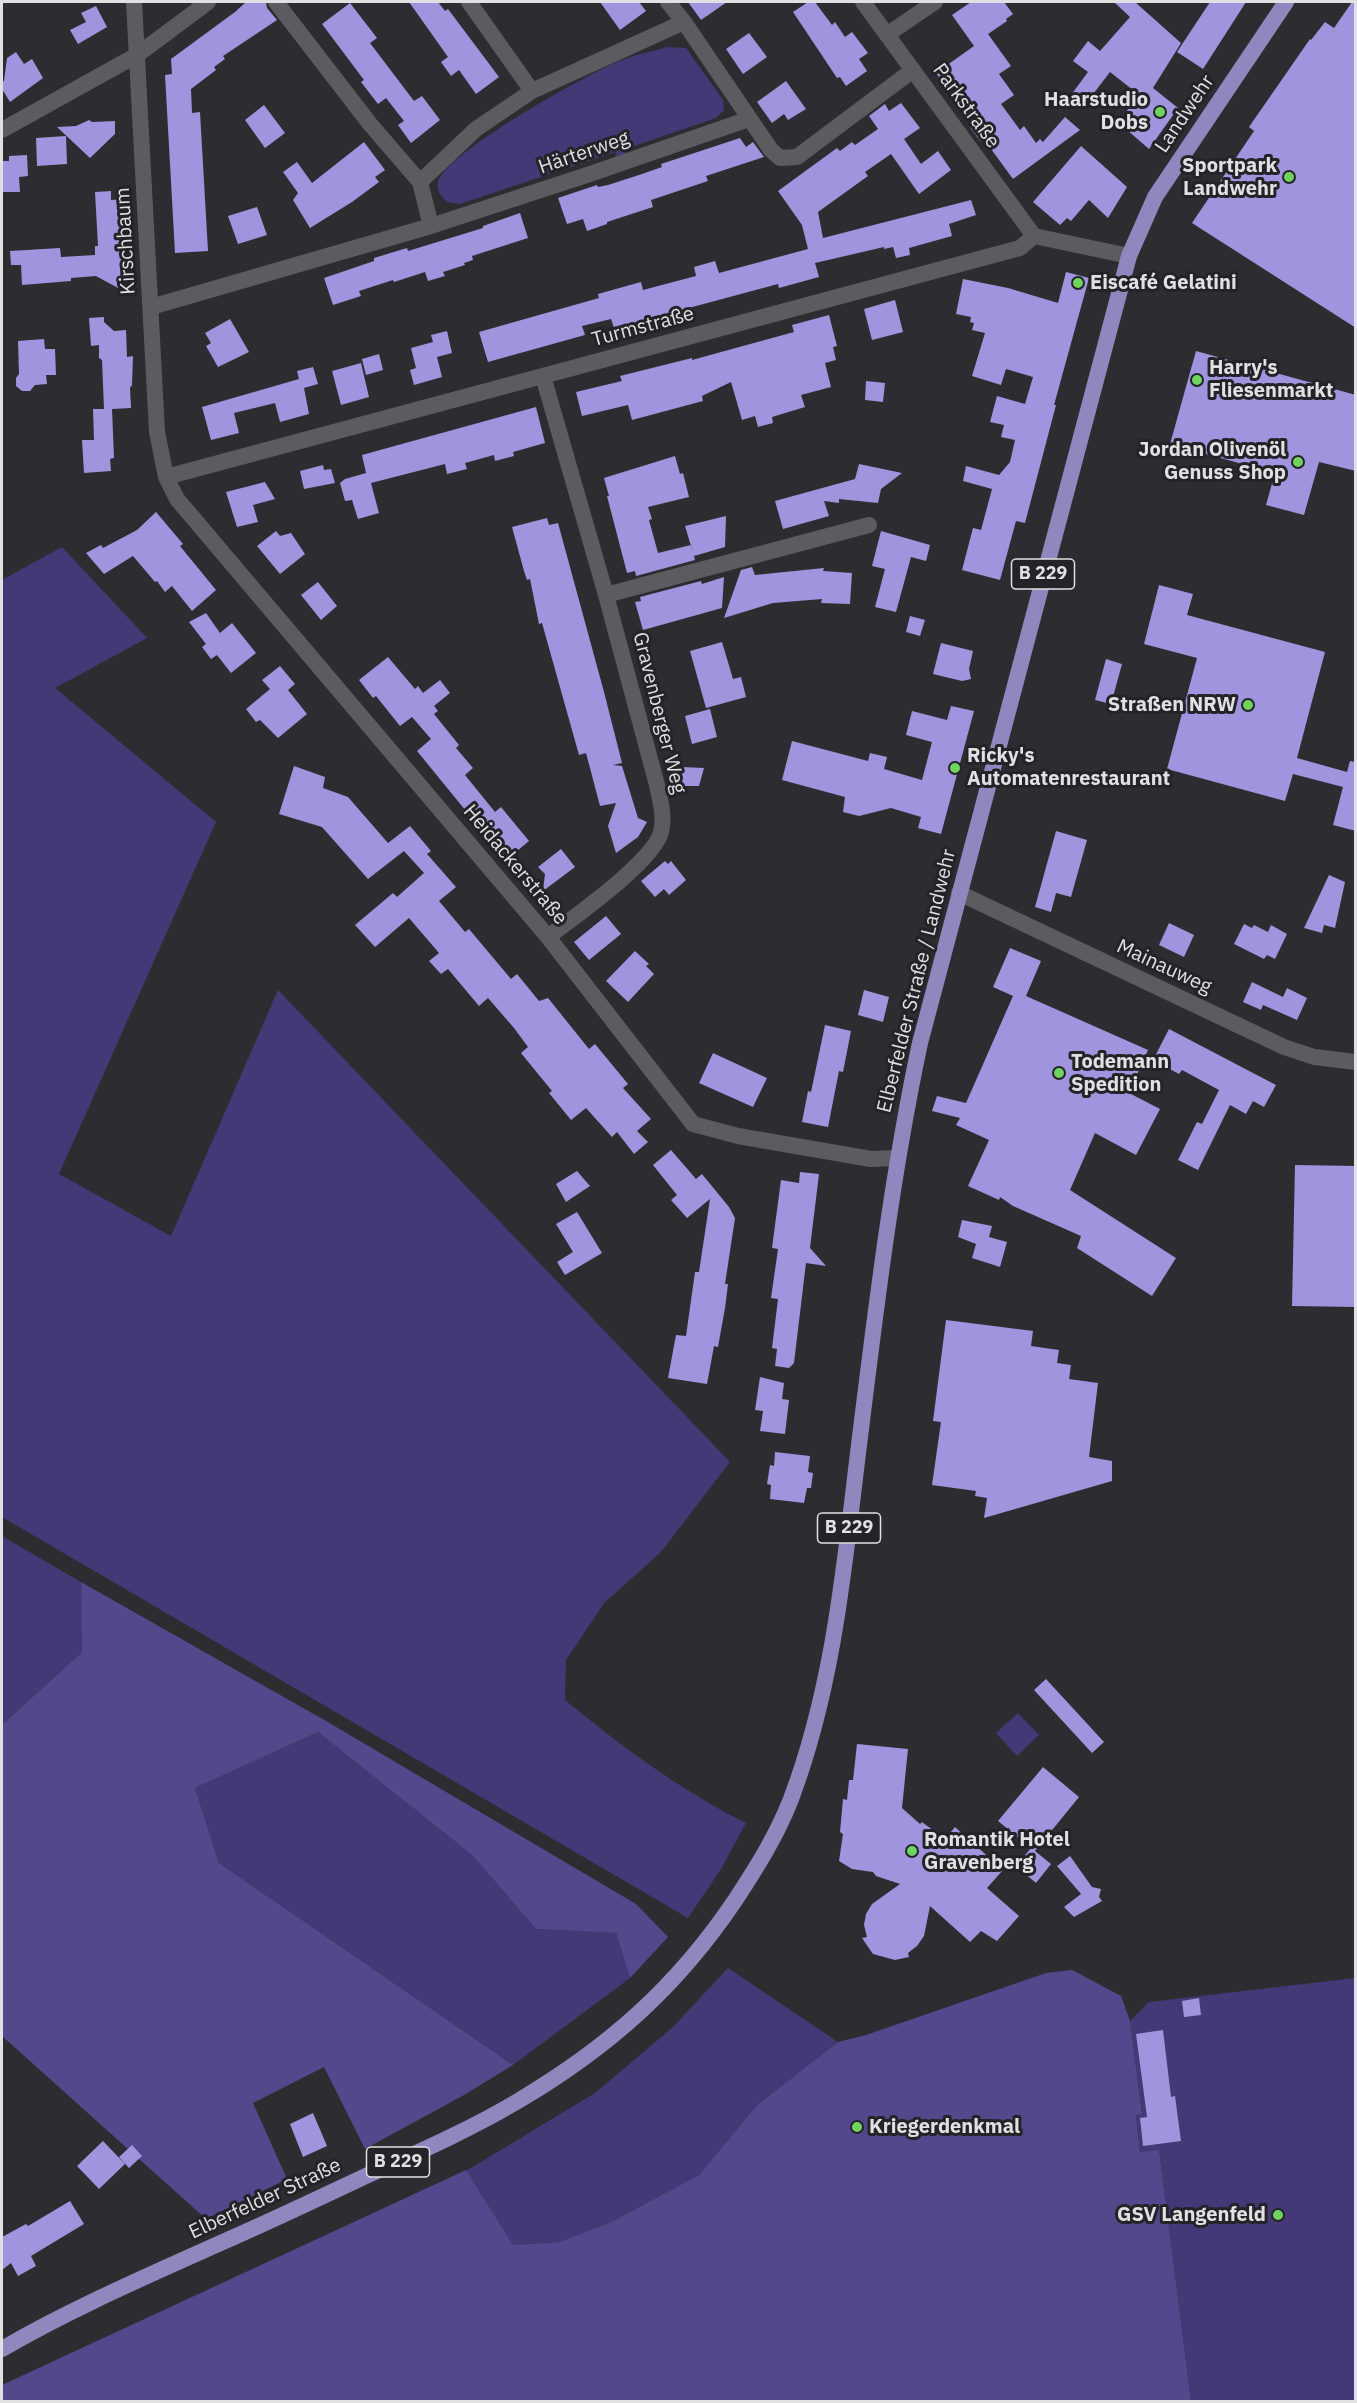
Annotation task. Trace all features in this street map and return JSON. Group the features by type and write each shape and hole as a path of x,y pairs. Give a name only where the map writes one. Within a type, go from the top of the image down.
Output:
{"main road":[{"name":"Landwehr","path":"1128,256 1155,197 1286,2"},
{"name":"Elberfelder Straße / Landwehr","path":"813,1729 840,1600 898,1158 920,1043 1128,256"},
{"name":"Elberfelder Straße","path":"2,2349 43,2325 128,2284 420,2151 514,2103 570,2069 616,2035 690,1963 762,1860 790,1800 813,1729"}],"street":[{"name":"Kirschbaum","path":"134,2 158,432 166,477"},
{"path":"2,130 137,55 208,2"},
{"path":"276,2 370,124 420,182 431,226"},
{"path":"469,2 532,91"},
{"path":"668,2 771,150 780,158 797,156 913,70"},
{"name":"Parkstraße","path":"863,2 1034,236"},
{"path":"888,34 935,2"},
{"path":"420,182 476,129 532,91 684,22"},
{"name":"Härterweg","path":"151,307 431,226 749,119"},
{"path":"1034,236 1128,256"},
{"name":"Turmstraße","path":"166,477 1020,248 1034,236"},
{"name":"Gravenberger Weg","path":"543,376 606,595 657,785 662,812 661,832 650,851 620,879 549,937"},
{"name":"Heidackerstraße","path":"166,477 177,499 549,937 693,1124 738,1136 871,1159 898,1158"},
{"path":"606,595 869,525"},
{"name":"Mainauweg","path":"959,893 1284,1047 1314,1058 1356,1062"}],"shaded area":[{"path":"667,47 686,48 723,100 724,110 716,118 625,149 626,155 617,157 615,152 460,204 447,202 440,194 438,182 447,169 490,134 550,97 603,69 625,59"},
{"path":"62,547 147,638 55,688 216,822 59,1174 171,1236 278,990 730,1462 661,1552 604,1603 566,1660 565,1700 652,1766 698,1796 746,1823 721,1869 688,1918 2,1517 2,580"},
{"path":"2,1536 81,1582 82,1652 2,1725"},
{"path":"81,1582 326,1721 636,1904 668,1937 630,1978 616,1933 536,1929 472,1855 318,1732 195,1788 219,1863 513,2065 464,2095 365,2149 324,2067 253,2103 287,2179 206,2219 2,2036 2,1725 82,1652"},
{"path":"1018,1713 1039,1735 1017,1756 996,1733"},
{"path":"318,1732 472,1855 536,1929 616,1933 630,1978 513,2065 219,1863 195,1788"},
{"path":"728,1968 838,2042 757,2105 699,2175 611,2222 559,2242 513,2245 466,2171 595,2093 673,2027"},
{"path":"1072,1970 1121,1996 1130,2021 1142,2114 1136,2115 1140,2152 1159,2150 1191,2401 2,2401 2,2385 466,2170 513,2245 559,2242 611,2222 699,2175 757,2105 838,2042 866,2035 1046,1973"},
{"name":"GSV Langenfeld","path":"1355,1978 1355,2401 1191,2401 1159,2151 1140,2152 1136,2114 1142,2113 1130,2021 1149,2002"}],"building":[{"path":"246,2 266,2 267,8 277,20 223,56 225,59 214,67 216,70 191,89 192,113 200,112 208,251 175,253 165,75 172,74 171,59"},
{"path":"409,2 438,2 445,11 448,9 499,77 476,94 459,70 451,76 441,62 448,57"},
{"path":"600,2 639,2 646,11 620,30"},
{"path":"688,2 727,2 701,20"},
{"path":"808,2 815,2 832,25 835,22 845,37 852,32 868,53 859,59 867,71 846,86 840,77 837,78 793,12"},
{"path":"971,2 1004,2 1013,14 988,34 1011,66 999,74 1014,95 1001,104 1020,130 1024,126 1036,143 1040,139 1043,142 1065,117 1080,130 1013,179 983,138 980,141 970,127 981,118 975,107 955,80 946,86 936,73 974,46 952,15"},
{"path":"1114,2 1135,2 1181,43 1153,88 1178,108 1149,149 1119,123 1138,94 1110,72 1084,106 1071,95 1088,72 1073,61 1088,41 1100,51 1130,17"},
{"path":"1210,2 1246,2 1203,69 1177,52"},
{"name":"Sportpark Landwehr","path":"1352,2 1356,2 1356,328 1192,223 1254,131 1249,127 1310,39 1325,22 1334,28"},
{"path":"350,3 377,38 370,43 414,101 422,96 440,120 411,143 398,125 404,121 386,98 378,104 361,82 364,80 322,24"},
{"path":"96,6 107,27 78,44 70,30 86,22 81,13"},
{"path":"749,33 767,57 743,74 726,49"},
{"path":"16,52 24,64 32,59 43,78 10,102 2,89 2,82 7,58"},
{"path":"786,81 806,109 788,120 784,114 772,123 757,102"},
{"path":"901,103 920,128 904,139 921,164 938,151 951,170 919,194 891,154 865,172 868,176 818,212 823,238 971,200 976,215 949,224 952,236 909,248 910,255 896,258 893,247 884,249 884,247 815,263 819,277 779,288 778,284 614,328 611,319 582,326 585,335 488,362 479,332 599,298 598,294 641,282 643,290 696,276 694,267 715,261 719,273 808,249 802,225 778,191 837,148 840,151 852,142 855,145 878,129 869,116 885,104 889,111"},
{"path":"264,105 285,133 265,148 245,120"},
{"path":"89,120 92,122 115,121 115,134 90,158 57,127 76,126"},
{"path":"66,136 67,164 37,166 36,138"},
{"path":"740,138 746,147 753,142 764,157 706,176 708,181 651,200 653,207 587,231 583,219 567,224 558,198 642,174 662,167 661,164"},
{"path":"364,142 385,170 375,177 379,182 310,228 293,200 298,193 283,172 297,162 312,183"},
{"path":"1081,146 1127,187 1108,218 1089,200 1071,221 1067,218 1060,225 1033,202"},
{"path":"27,155 28,176 19,177 20,192 2,192 2,161 9,161 9,156"},
{"path":"111,191 111,200 124,199 128,279 118,288 96,276 71,278 71,281 22,285 21,265 11,265 10,251 60,248 61,257 95,255 95,246 98,246 95,192"},
{"path":"257,207 267,235 238,244 228,216"},
{"path":"520,213 528,238 472,256 473,260 464,263 465,265 443,272 445,276 428,281 425,272 394,282 393,280 359,291 361,296 333,305 324,278 374,261 374,258 407,248 408,251 483,228 483,226"},
{"path":"1066,272 1089,278 1025,523 1016,521 1000,580 962,570 973,528 981,530 992,489 963,481 966,466 999,475 1010,462 1015,440 1001,437 1004,425 990,422 997,396 1025,404 1033,377 1006,369 1001,385 972,376 985,333 972,330 974,323 970,322 971,317 956,314 963,279 1008,288 1058,303"},
{"path":"895,300 903,332 872,340 864,309"},
{"path":"829,315 837,346 833,347 836,360 825,363 831,387 801,395 805,407 772,417 773,423 758,427 755,416 742,420 731,382 702,396 703,401 632,420 628,405 582,416 576,392 622,381 620,376 692,358 692,360 794,332 792,325"},
{"path":"104,317 104,322 114,331 126,330 127,357 133,356 131,408 112,409 114,458 110,459 111,471 84,473 82,440 94,440 93,409 104,409 102,360 99,358 99,345 91,346 89,318"},
{"path":"230,319 249,352 218,367 206,346 211,343 205,333"},
{"path":"447,331 452,353 437,357 442,377 414,385 410,370 416,368 411,348 433,342 431,335"},
{"path":"44,339 45,349 55,349 56,375 46,375 47,384 35,385 30,391 22,391 16,386 16,378 19,374 18,341"},
{"path":"1196,351 1356,395 1356,471 1319,462 1304,515 1266,505 1275,473 1170,444"},
{"path":"379,354 383,370 366,375 362,359"},
{"path":"361,363 369,397 341,405 332,371"},
{"path":"313,367 318,384 304,388 309,414 280,422 275,403 234,413 239,433 211,440 202,407 299,379 297,371"},
{"path":"866,381 885,383 883,402 865,400"},
{"path":"536,407 545,443 513,452 514,456 495,461 494,455 465,463 467,469 447,474 445,464 371,483 379,513 358,519 352,500 345,501 340,483 345,479 366,473 362,455"},
{"path":"675,456 680,474 683,473 689,497 648,507 652,519 649,520 658,553 691,545 695,560 636,576 635,571 627,573 604,478"},
{"path":"859,464 902,473 881,489 878,503 839,499 839,503 824,501 829,516 783,529 775,501 855,479"},
{"path":"323,465 324,470 331,469 335,483 304,489 300,471"},
{"path":"265,482 275,499 253,505 258,522 237,527 226,492"},
{"path":"156,512 183,544 180,546 216,590 192,611 172,586 165,592 133,556 104,574 86,553 101,545 103,548 137,530"},
{"path":"726,516 725,547 694,556 685,526"},
{"path":"547,518 549,525 558,523 604,692 622,763 613,765 622,766 638,818 647,822 638,837 616,853 608,826 616,803 600,806 586,753 579,755 542,623 539,624 530,579 527,580 512,527"},
{"path":"276,531 280,536 291,533 305,554 280,574 257,546"},
{"path":"881,531 930,545 926,561 911,557 896,612 875,607 885,569 872,566"},
{"path":"752,567 755,575 824,568 823,571 852,573 850,604 821,603 822,599 773,603 724,618 741,570"},
{"path":"724,577 722,608 643,630 635,602 641,601 640,597"},
{"path":"318,582 337,606 321,620 301,595"},
{"name":"Straßen NRW","path":"1159,585 1193,594 1187,615 1325,652 1297,758 1347,772 1350,761 1356,762 1356,831 1333,825 1343,787 1293,774 1285,801 1167,769 1197,658 1144,644"},
{"path":"206,613 220,633 232,623 256,653 231,673 217,655 211,659 202,647 206,644 189,622"},
{"path":"910,616 925,620 920,636 906,632"},
{"path":"722,642 733,679 741,677 746,697 706,708 690,651"},
{"path":"941,643 973,651 969,669 971,679 962,681 933,674"},
{"path":"388,657 415,689 418,686 423,693 440,680 450,693 434,706 438,711 434,714 459,745 456,748 473,768 465,775 495,812 501,807 529,841 506,860 417,751 431,739 412,717 400,726 376,696 373,698 359,680"},
{"path":"1106,659 1122,664 1111,704 1095,700"},
{"path":"280,666 295,684 288,690 307,714 278,738 260,720 256,722 246,709 270,689 262,680"},
{"path":"951,706 974,711 941,834 918,828 921,817 891,808 859,816 843,812 845,797 782,780 792,741 868,761 870,753 887,757 884,769 922,780 932,742 906,735 912,711 947,720"},
{"path":"710,709 717,737 692,744 685,716"},
{"path":"294,766 325,777 323,788 348,797 388,843 410,826 431,851 427,854 456,887 439,901 465,932 469,929 511,979 517,974 539,1001 548,998 589,1049 595,1044 628,1084 623,1088 651,1119 637,1131 648,1142 634,1154 617,1132 612,1137 586,1108 571,1120 549,1093 552,1091 521,1053 528,1047 514,1028 488,998 479,1006 448,969 441,974 429,961 439,953 409,918 375,947 355,925 393,893 397,897 424,873 404,851 368,879 322,827 279,814"},
{"path":"682,767 704,768 699,786 682,786"},
{"path":"1056,831 1087,840 1071,897 1056,893 1051,912 1035,907"},
{"path":"561,849 575,867 543,891 545,874 538,867"},
{"path":"665,861 668,864 671,861 686,880 669,895 664,889 655,897 641,881"},
{"path":"1329,875 1345,882 1335,928 1324,925 1322,933 1304,928"},
{"path":"606,916 621,934 589,960 574,942"},
{"path":"1169,923 1194,935 1184,957 1159,945"},
{"path":"1244,924 1252,928 1254,925 1268,932 1271,925 1287,934 1275,959 1267,955 1264,959 1234,944"},
{"name":"Todemann Spedition","path":"1010,948 1041,961 1026,996 1148,1050 1129,1093 1160,1109 1136,1155 1095,1133 1070,1190 1176,1258 1152,1296 1077,1248 1081,1236 1013,1206 1000,1197 999,1200 968,1186 989,1140 956,1125 960,1118 932,1111 937,1096 966,1103 1013,996 993,987"},
{"path":"635,951 649,964 646,966 654,974 628,1002 606,981"},
{"path":"1252,982 1283,997 1287,988 1307,998 1297,1020 1263,1005 1261,1010 1243,1002"},
{"path":"864,990 889,997 883,1022 858,1015"},
{"path":"825,1025 851,1031 843,1072 839,1071 828,1127 802,1122 808,1091 811,1092"},
{"path":"1169,1029 1276,1085 1264,1107 1253,1101 1246,1114 1230,1105 1198,1170 1178,1160 1197,1122 1202,1124 1219,1090 1182,1070 1179,1074 1153,1060"},
{"path":"713,1053 767,1078 753,1107 699,1083"},
{"path":"671,1150 696,1179 702,1174 729,1207 735,1218 725,1284 728,1284 725,1308 718,1347 714,1346 707,1384 668,1378 676,1335 686,1336 695,1272 699,1272 710,1199 687,1218 671,1200 677,1195 653,1165"},
{"path":"1295,1165 1356,1166 1356,1307 1292,1306"},
{"path":"577,1171 590,1186 566,1202 556,1184"},
{"path":"800,1172 819,1174 810,1248 826,1266 806,1263 794,1363 789,1368 775,1366 777,1349 772,1348 778,1299 771,1298 778,1249 772,1248 781,1180 799,1183"},
{"path":"577,1212 602,1253 565,1275 557,1262 573,1252 556,1224"},
{"path":"962,1220 992,1226 989,1237 1007,1242 1000,1267 972,1258 976,1244 958,1237"},
{"path":"946,1320 1033,1331 1031,1346 1059,1350 1057,1363 1071,1365 1069,1379 1098,1383 1089,1457 1112,1461 1112,1481 984,1518 987,1498 975,1496 976,1491 932,1485 941,1422 933,1421"},
{"path":"760,1377 784,1383 782,1399 789,1400 785,1434 760,1431 763,1411 755,1410"},
{"path":"775,1452 810,1456 808,1472 813,1473 811,1488 807,1488 804,1503 770,1499 771,1485 767,1484 770,1465 774,1466"},
{"path":"1046,1679 1104,1742 1092,1753 1034,1690"},
{"name":"Romantik Hotel Gravenberg","path":"857,1744 908,1749 902,1808 920,1824 922,1822 945,1839 955,1827 1003,1870 987,1888 1019,1916 997,1941 981,1931 970,1942 930,1906 924,1936 908,1953 909,1957 895,1960 873,1954 862,1938 867,1937 864,1925 866,1914 872,1904 900,1884 876,1876 873,1872 852,1869 839,1861 843,1834 840,1832 843,1799 847,1800 849,1780 853,1780"},
{"path":"1043,1767 1079,1797 1035,1851 1051,1864 1036,1883 1016,1866 1031,1848 998,1821"},
{"path":"1070,1856 1092,1887 1101,1889 1099,1897 1102,1901 1074,1917 1064,1907 1081,1894 1057,1866"},
{"path":"1199,1998 1201,2015 1184,2017 1182,2001"},
{"path":"1163,2030 1171,2097 1175,2096 1181,2141 1143,2146 1140,2118 1147,2117 1136,2034"},
{"path":"313,2113 327,2146 303,2157 290,2124"},
{"path":"103,2141 125,2164 99,2189 77,2166"},
{"path":"132,2145 142,2156 129,2168 119,2157"},
{"path":"70,2201 84,2224 31,2256 36,2266 18,2276 11,2263 2,2270 2,2237 26,2224 28,2226"}],"place":[{"name":"Haarstudio Dobs","path":"1160,112"},
{"name":"Sportpark Landwehr","path":"1289,177"},
{"name":"Eiscafé Gelatini","path":"1078,283"},
{"name":"Harry's Fliesenmarkt","path":"1197,380"},
{"name":"Jordan Olivenöl Genuss Shop","path":"1298,462"},
{"name":"Straßen NRW","path":"1248,705"},
{"name":"Ricky's Automatenrestaurant","path":"955,768"},
{"name":"Todemann Spedition","path":"1059,1073"},
{"name":"Romantik Hotel Gravenberg","path":"912,1851"},
{"name":"Kriegerdenkmal","path":"857,2127"},
{"name":"GSV Langenfeld","path":"1278,2215"}]}
